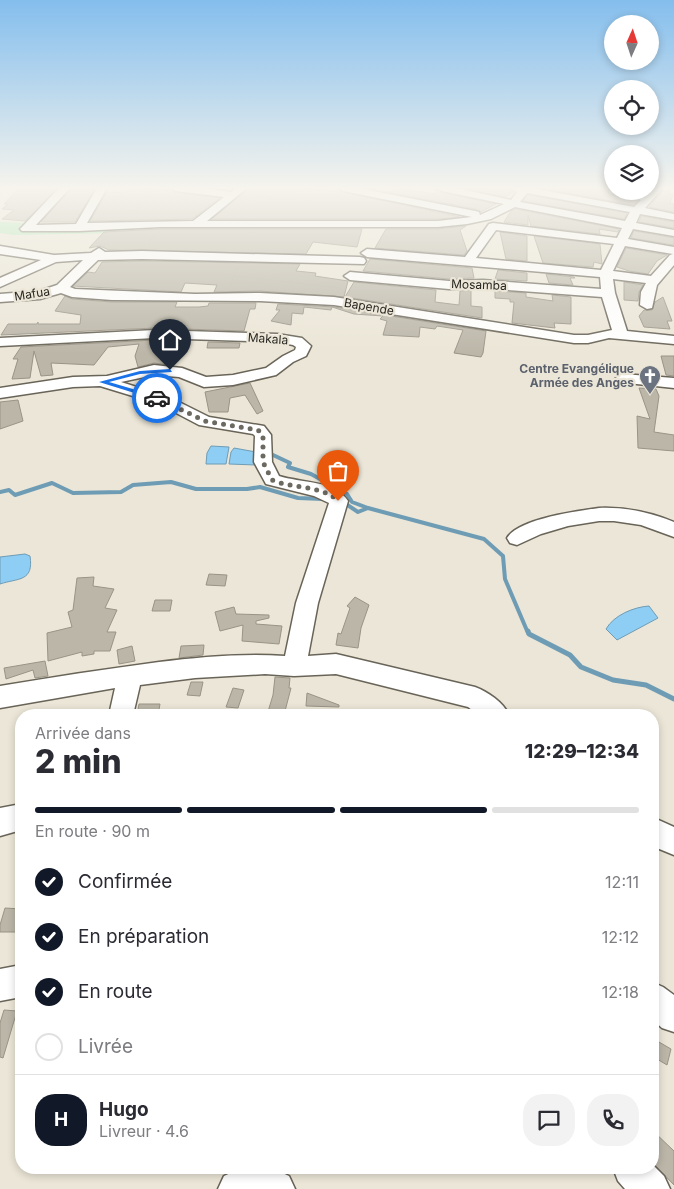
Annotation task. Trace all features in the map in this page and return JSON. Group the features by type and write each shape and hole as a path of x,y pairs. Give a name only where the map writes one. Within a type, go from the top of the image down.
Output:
{"street":[{"name":"Mafua","path":"0,298 40,295 62,288 108,243"},
{"path":"334,301 364,257 370,243"},
{"path":"469,260 481,243"},
{"path":"621,335 608,293 606,273 622,243"},
{"path":"631,243 674,251"},
{"path":"0,250 54,259 142,255 240,258 364,257 469,260 606,273 654,280"},
{"path":"648,305 646,300 654,280 674,258"},
{"path":"0,282 28,272 54,259"},
{"name":"Mosamba","path":"350,276 431,283 483,284 608,293"},
{"name":"Bapende","path":"62,288 72,292 112,296 260,297 334,301 574,339 588,339 603,335 621,335 674,340"},
{"name":"Makala","path":"0,342 155,334 277,338 297,341 304,346 301,354 288,359 271,372 251,377 210,382 182,373 154,370 102,382 72,382 0,393"},
{"path":"623,379 674,383"},
{"path":"102,382 146,394 205,421 258,430 263,435 263,462 272,480 285,485 310,489 334,496 338,501 307,603 294,666"},
{"path":"517,538 532,529 588,514 624,515 647,520 674,530"},
{"path":"0,697 90,681 195,668 265,664 294,666 336,664 475,698 489,709"},
{"path":"122,709 130,676"},
{"path":"0,822 15,818"},
{"path":"659,834 674,841"},
{"path":"0,986 15,982"},
{"path":"659,1004 674,1016"},
{"path":"637,1174 651,1189"},
{"path":"238,1189 276,1189"}],"path":[{"path":"142,255 150,243"},
{"path":"226,298 240,258"},
{"path":"234,276 342,288"}],"water":[{"path":"211,446 229,447 226,464 206,464 207,453"},
{"path":"234,448 256,452 256,465 229,464 231,452"},
{"path":"25,554 30,556 31,564 27,575 23,578 0,584 0,557"},
{"path":"649,606 658,618 617,640 606,629 619,616 637,608"}],"building":[{"path":"93,243 312,243 306,254 109,250 100,246 89,248"},
{"path":"326,243 358,243 357,247"},
{"path":"378,243 464,243 467,251 464,255 375,248"},
{"path":"503,243 527,243 527,261 506,259"},
{"path":"536,243 600,244 602,264 594,262 593,267 543,263"},
{"path":"626,248 667,255 657,261 648,274 629,271 617,267"},
{"path":"370,259 472,268 474,278 449,279 363,271"},
{"path":"102,262 300,264 296,271 316,273 315,276 348,281 344,297 260,291 214,292 217,285 185,283 181,292 73,286 88,272 95,273"},
{"path":"498,270 527,273 527,281 495,279"},
{"path":"546,274 575,278 570,278 573,285 549,283"},
{"path":"354,282 436,290 435,302 459,305 460,291 471,290 471,306 482,307 482,318 345,297"},
{"path":"624,282 643,285 639,292 638,301 624,300"},
{"path":"495,291 526,293 526,297 553,301 552,295 571,297 571,324 554,323 555,328 512,323 514,302 510,302 510,299 495,298"},
{"path":"65,296 72,299 112,302 177,302 175,307 208,306 209,303 256,303 255,309 250,309 244,331 155,328 1,335 8,324 37,324 38,322 38,324 80,324 81,315 55,311"},
{"path":"663,297 672,321 667,321 670,329 644,327 639,316 644,310 652,310 655,302"},
{"path":"278,304 334,307 486,331 483,353 481,357 454,353 463,330 437,326 435,329 420,327 419,337 383,335 387,321 380,319 383,316 354,314 332,307 331,310 304,307 303,314 292,313 291,325 271,321 280,310 276,310"},
{"path":"155,340 184,341 183,347 178,347 169,365 154,363 138,367 135,356 139,344 108,347 94,365 51,363 53,375 41,376 34,351 30,378 12,379 18,359 13,359 21,347"},
{"path":"208,342 240,343 239,348 207,348"},
{"path":"661,356 674,356 674,376 666,375"},
{"path":"250,383 263,411 257,414 245,395 230,398 228,412 209,412 205,392"},
{"path":"639,388 656,389 659,396 654,432 674,435 674,451 638,448 637,416 650,419"},
{"path":"18,400 23,421 0,429 0,402"},
{"path":"209,574 227,575 225,586 206,585"},
{"path":"94,577 93,586 114,589 105,608 117,610 107,632 116,632 110,651 94,651 94,654 82,656 82,652 48,661 47,633 72,627 68,612 73,610 77,578"},
{"path":"355,597 369,605 361,628 358,648 336,645 338,633 341,634 350,608 347,606"},
{"path":"155,600 172,600 170,611 152,611"},
{"path":"234,607 236,614 269,615 269,618 256,621 256,624 282,626 279,644 242,641 243,625 220,631 215,612"},
{"path":"204,645 203,655 179,658 181,646"},
{"path":"132,646 135,661 119,664 117,650"},
{"path":"45,661 48,676 35,678 33,670 6,679 4,668"},
{"path":"275,677 290,678 289,688 291,688 286,709 269,709"},
{"path":"191,682 203,682 200,696 187,695"},
{"path":"233,688 244,690 238,708 226,707"},
{"path":"307,693 339,705 339,707 306,706"},
{"path":"139,704 160,704 159,709 138,709"},
{"path":"5,908 15,909 15,932 0,932"},
{"path":"4,1010 15,1011 15,1018 3,1058 0,1057 0,1023"},
{"path":"659,1042 671,1049 667,1065 659,1060"},
{"path":"659,1137 674,1151 674,1185 659,1169"}],"waterway":[{"path":"273,455 290,463 288,467 311,474 347,494 352,502 368,508"},
{"path":"0,492 9,490 15,495 52,483 73,493 121,492 133,485 171,482 196,489 247,489 260,487 298,498 323,499"},
{"path":"343,502 358,512 368,508"},
{"path":"368,508 484,539 503,556 505,579 528,633"},
{"path":"528,631 529,634 570,655 581,667 613,680 646,685 674,699"}],"way so far":[{"path":"157,398 205,421 258,430 263,435 263,462 268,476 272,480 285,485 310,489 334,496 338,501"}],"place":[{"name":"Centre Evangélique Armée des Anges","path":"650,395"}],"route":[{"path":"157,398 111,383 102,382 154,370 170,370"}]}
